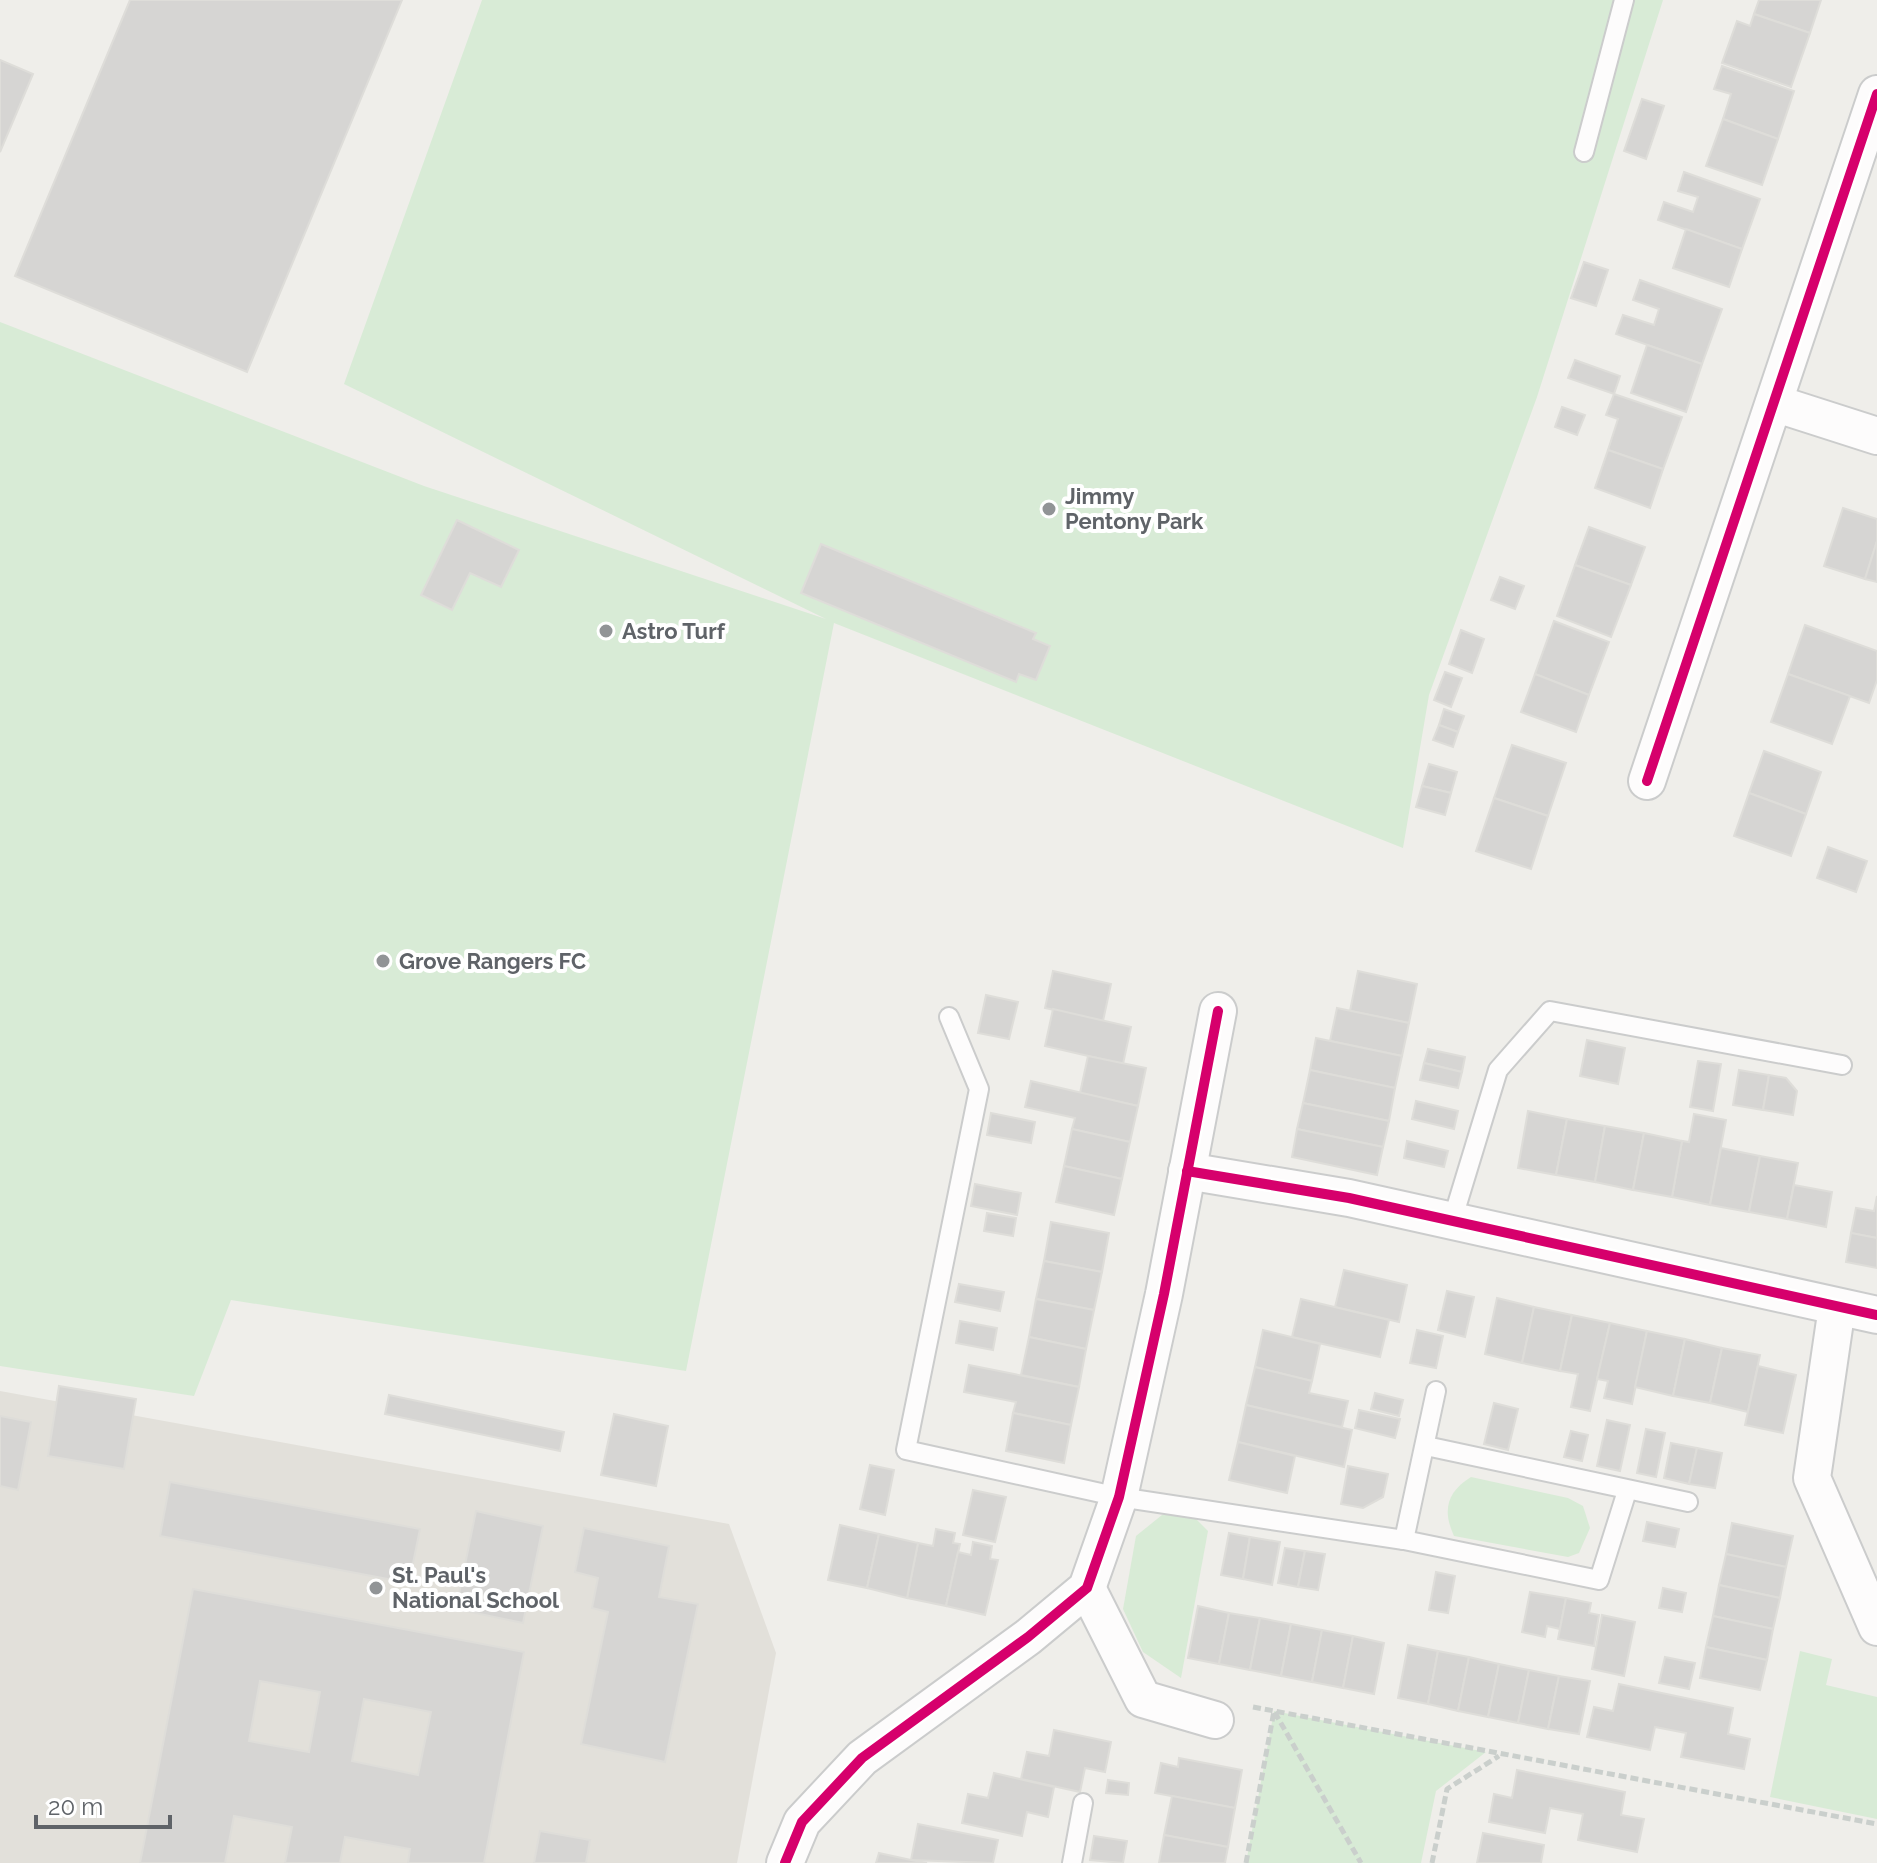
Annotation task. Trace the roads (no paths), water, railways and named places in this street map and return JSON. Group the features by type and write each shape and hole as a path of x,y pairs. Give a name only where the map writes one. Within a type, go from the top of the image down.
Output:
{"street":[{"path":"1647,781 1877,94"},
{"path":"1774,403 1877,436"},
{"path":"785,1863 802,1822 862,1758 1028,1637 1087,1588 1119,1497 1218,1011"},
{"path":"1187,1171 1349,1198 1877,1315"},
{"path":"1837,1307 1812,1478 1877,1627"},
{"path":"1087,1588 1143,1699 1230,1713"}],"lane":[{"path":"1584,152 1624,0"},
{"path":"1452,1221 1498,1070 1550,1011 1842,1065"},
{"path":"949,1017 979,1089 906,1450 1119,1497 1404,1540 1599,1580 1627,1491"},
{"path":"1404,1540 1436,1391"},
{"path":"1426,1446 1688,1502"},
{"path":"1072,1863 1083,1803"}],"place":[{"name":"Jimmy Pentony Park","path":"1049,509"},
{"name":"Astro Turf","path":"606,631"},
{"name":"Grove Rangers FC","path":"383,961"},
{"name":"St. Paul's National School","path":"376,1588"}]}
